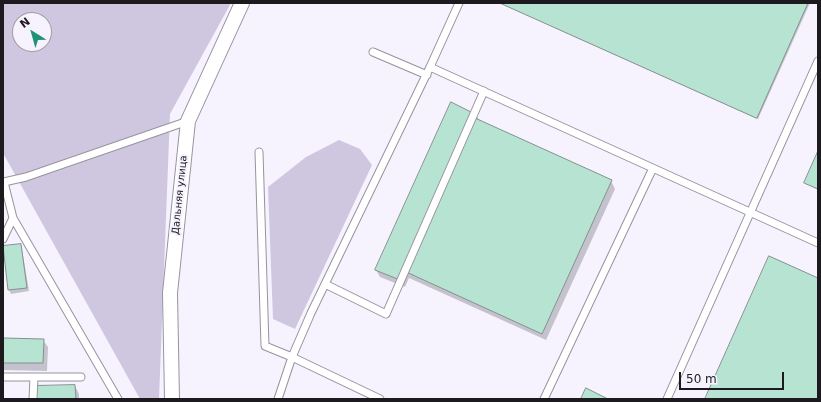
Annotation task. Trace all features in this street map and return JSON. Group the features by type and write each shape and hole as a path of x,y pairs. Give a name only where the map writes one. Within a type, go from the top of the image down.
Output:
{"street":[{"name":"Дальняя улица","path":"172,399 170,293 188,121 242,3"}],"lane":[{"path":"278,399 292,357 325,284 427,75 458,3"},
{"path":"372,52 427,75"},
{"path":"667,399 818,61"},
{"path":"430,67 818,243"},
{"path":"325,284 386,314 484,92"},
{"path":"118,399 13,218 4,182 26,177 188,121"},
{"path":"259,152 265,346 292,357 380,399"},
{"path":"544,399 653,168"},
{"path":"3,239 13,218"},
{"path":"3,377 81,377"},
{"path":"33,399 34,377"}],"shaded area":[{"path":"3,3 231,3 170,114 159,399 140,399 3,153"},
{"path":"339,140 360,149 372,165 295,329 273,319 268,187 306,157"}],"building":[{"path":"500,3 808,3 757,118"},
{"path":"451,102 477,115 475,118 612,180 542,334 404,271 400,280 375,270"},
{"path":"818,151 818,189 804,183"},
{"path":"21,244 27,288 8,290 3,246"},
{"path":"769,256 818,278 818,399 705,399"},
{"path":"3,338 44,339 43,363 3,363"},
{"path":"75,385 76,399 33,399 33,386"},
{"path":"586,388 608,399 581,399"}]}
